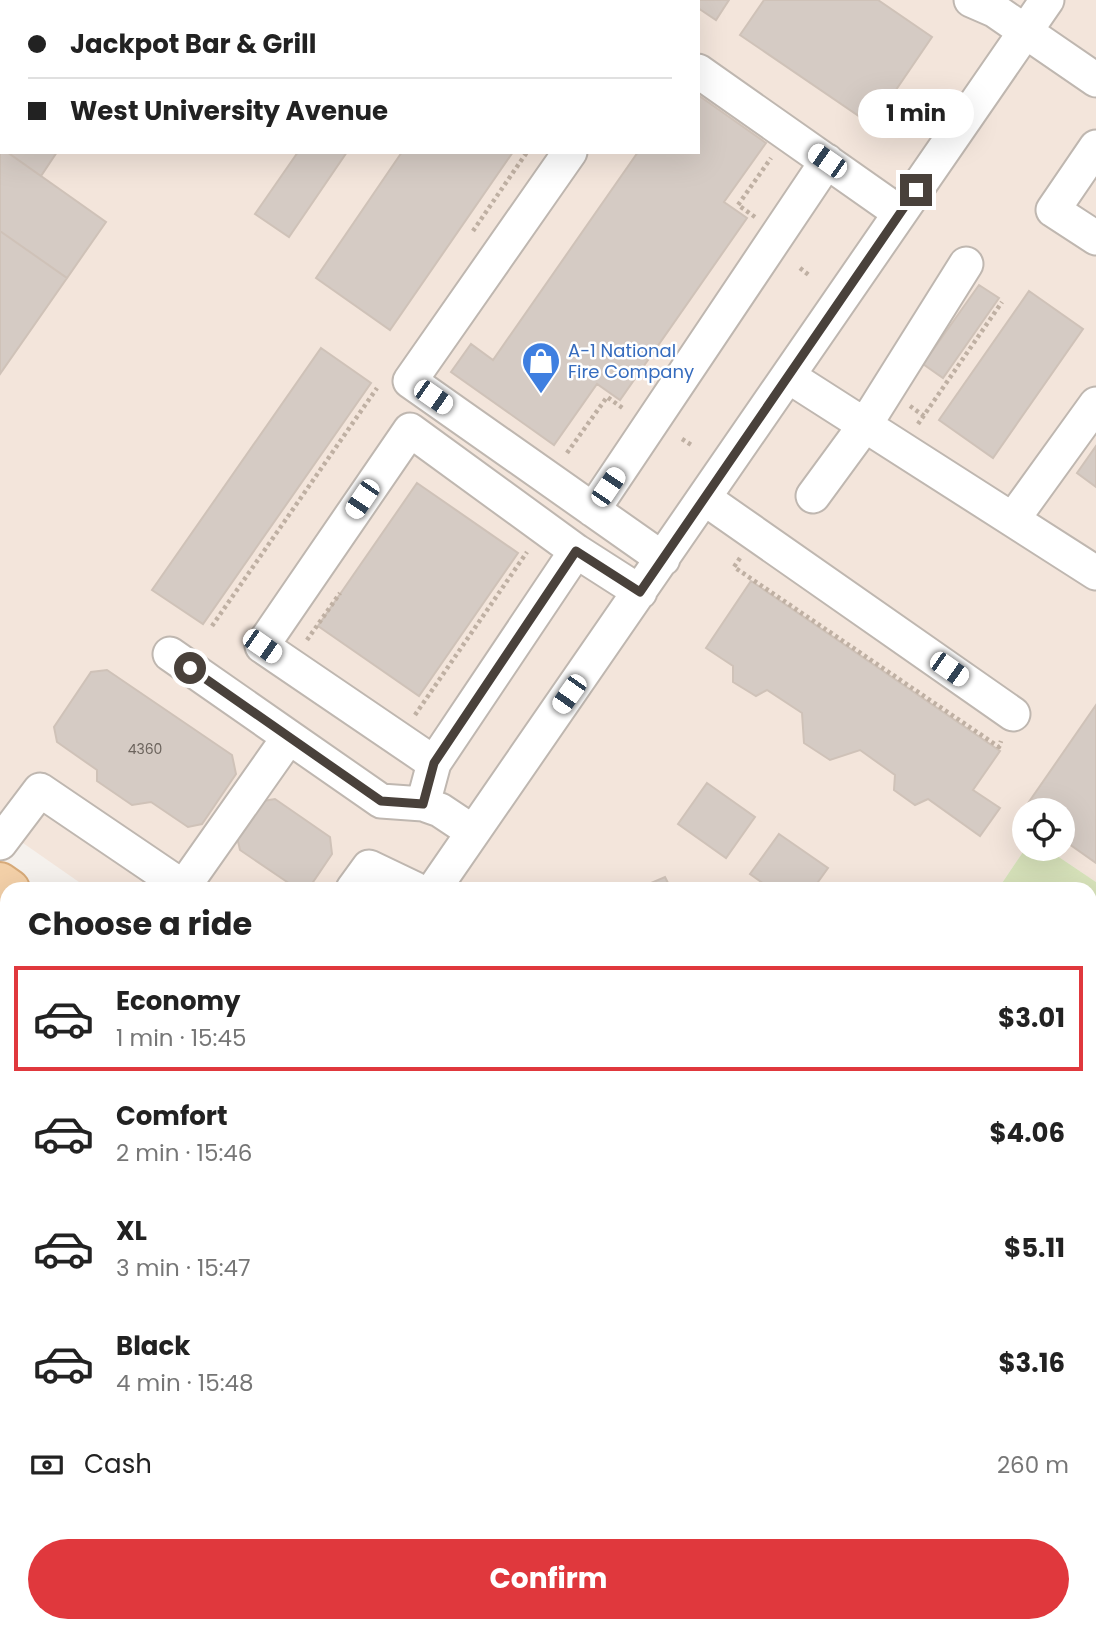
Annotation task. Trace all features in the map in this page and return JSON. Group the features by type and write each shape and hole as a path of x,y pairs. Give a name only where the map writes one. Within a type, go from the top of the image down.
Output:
{"street":[{"path":"971,0 993,10 1096,80"},
{"path":"439,882 1046,0"},
{"path":"700,72 901,213"},
{"path":"1096,146 1053,209 1096,238"},
{"path":"569,154 410,381 663,559"},
{"path":"593,510 827,161"},
{"path":"813,496 865,425 966,264"},
{"path":"788,376 1096,573"},
{"path":"1013,519 1096,404"},
{"path":"434,763 262,646 410,430 576,551 640,592"},
{"path":"705,498 1013,713"},
{"path":"423,804 434,763 576,551"},
{"path":"170,654 381,801 423,804 440,810 473,832"},
{"path":"188,882 289,737"},
{"path":"0,843 40,790 175,882"},
{"path":"358,882 369,867 400,882"}],"path":[{"path":"760,221 738,205 774,153"},
{"path":"800,268 810,275"},
{"path":"902,448 1002,302"},
{"path":"212,626 377,388"},
{"path":"566,454 607,397 628,411"},
{"path":"682,439 693,446"},
{"path":"399,739 532,545"}],"shaded area":[{"path":"700,0 1096,0 1096,882 1065,861 1075,861 1075,798 1012,798 1012,861 1017,861 1003,882 79,882 0,827 0,154 700,154"}],"green space":[{"path":"1017,861 1065,861 1096,882 1003,882"}],"building":[{"path":"700,0 729,0 716,20 700,9"},
{"path":"764,0 878,0 932,37 872,125 740,35"},
{"path":"700,96 766,143 724,202 747,218 620,400 597,384 554,445 451,372 471,344 493,360 637,154 700,154"},
{"path":"0,154 10,154 106,222 67,278 0,231"},
{"path":"10,154 56,154 41,176"},
{"path":"297,154 346,154 289,237 255,214"},
{"path":"401,154 512,154 390,330 316,278"},
{"path":"0,231 67,278 0,374"},
{"path":"979,285 999,298 943,378 923,364"},
{"path":"1029,291 1083,329 993,458 939,420"},
{"path":"321,348 371,383 203,624 152,590"},
{"path":"1096,446 1096,487 1077,473"},
{"path":"417,483 518,553 419,696 318,626"},
{"path":"751,581 1000,751 973,790 1000,808 980,836 928,799 915,805 894,790 895,775 860,750 830,760 804,743 802,713 767,690 756,696 733,682 733,666 706,648"},
{"path":"107,670 232,755 236,774 202,824 188,827 151,802 132,805 97,781 97,770 57,742 54,727 91,672"},
{"path":"1096,705 1096,863 1075,848 1075,798 1032,798"},
{"path":"707,783 755,817 726,858 678,824"},
{"path":"275,799 330,837 332,854 313,882 287,882 240,850 236,833 257,802"},
{"path":"779,834 828,868 818,882 761,882 750,874"},
{"path":"665,877 668,882 653,882"}],"place":[{"name":"A-1 National Fire Company","path":"541,395"}],"route":[{"path":"190,668 381,801 423,804 434,763 576,551 640,592 916,190"}]}
